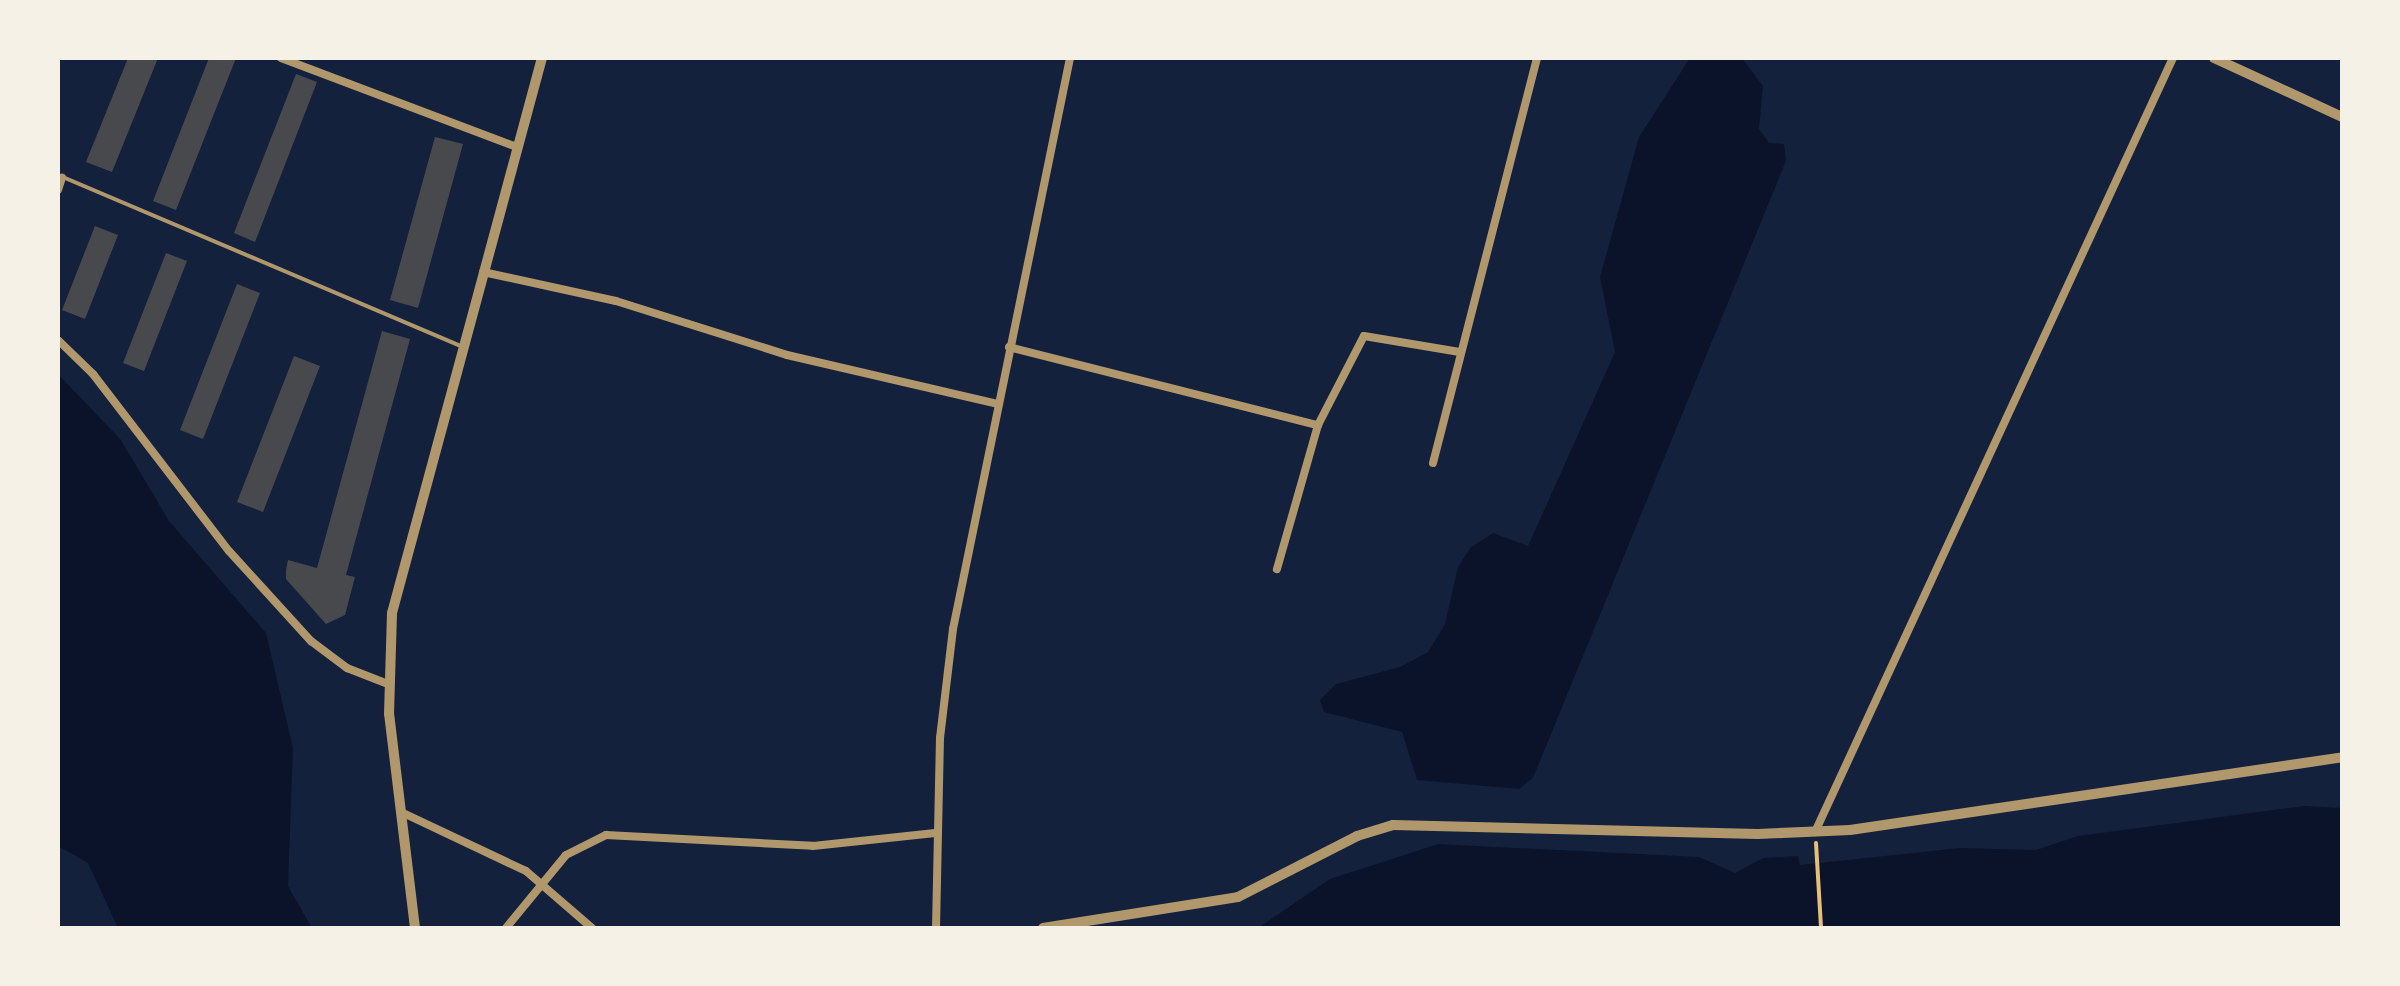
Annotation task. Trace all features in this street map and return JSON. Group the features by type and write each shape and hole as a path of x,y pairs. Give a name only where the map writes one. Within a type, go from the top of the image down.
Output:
{"street":[{"path":"281,58 517,147"},
{"path":"416,928 388,684 392,612 542,58"},
{"path":"936,928 935,833 953,629 1070,58"},
{"path":"1433,462 1536,58"},
{"path":"1815,832 2174,58"},
{"path":"2214,58 2342,117"},
{"path":"58,190 60,177"},
{"path":"484,272 616,301 787,355 997,404"},
{"path":"1277,569 1318,425 1364,336 1460,352"},
{"path":"58,340 93,374 229,551 311,641 347,668 388,684"},
{"path":"1009,346 1318,425"},
{"path":"1043,928 1238,897 1357,836 1393,824 1815,832 2000,813 2342,757"},
{"path":"402,812 484,848 538,881 592,928"},
{"path":"506,928 538,881 566,854 606,835 813,846 935,833"}],"lane":[{"path":"60,177 464,347"}],"path":[{"path":"1815,832 1821,928"}],"water":[{"path":"1690,58 1742,58 1763,86 1759,129 1769,143 1784,144 1786,161 1533,778 1519,789 1417,780 1402,732 1324,712 1320,700 1336,684 1400,667 1428,652 1445,624 1458,567 1471,547 1493,533 1528,546 1615,352 1600,277 1639,137"},
{"path":"58,374 121,440 169,521 266,633 293,748 288,886 312,928 118,928 88,863 58,846"},
{"path":"2304,806 2342,808 2342,928 1258,928 1330,879 1438,844 1699,857 1735,873 1763,858 1798,856 1800,865 1960,848 2036,850 2078,836"}],"building":[{"path":"128,58 158,58 112,172 86,162"},
{"path":"209,58 236,58 176,210 153,201"},
{"path":"296,74 317,82 255,242 234,233"},
{"path":"435,137 463,144 418,308 390,300"},
{"path":"95,226 118,235 85,319 62,310"},
{"path":"166,253 187,261 144,371 123,363"},
{"path":"237,284 260,293 203,439 180,430"},
{"path":"382,331 410,339 346,575 355,577 345,615 326,624 286,579 286,570 288,560 317,568"},
{"path":"294,356 320,366 263,512 237,502"}]}
